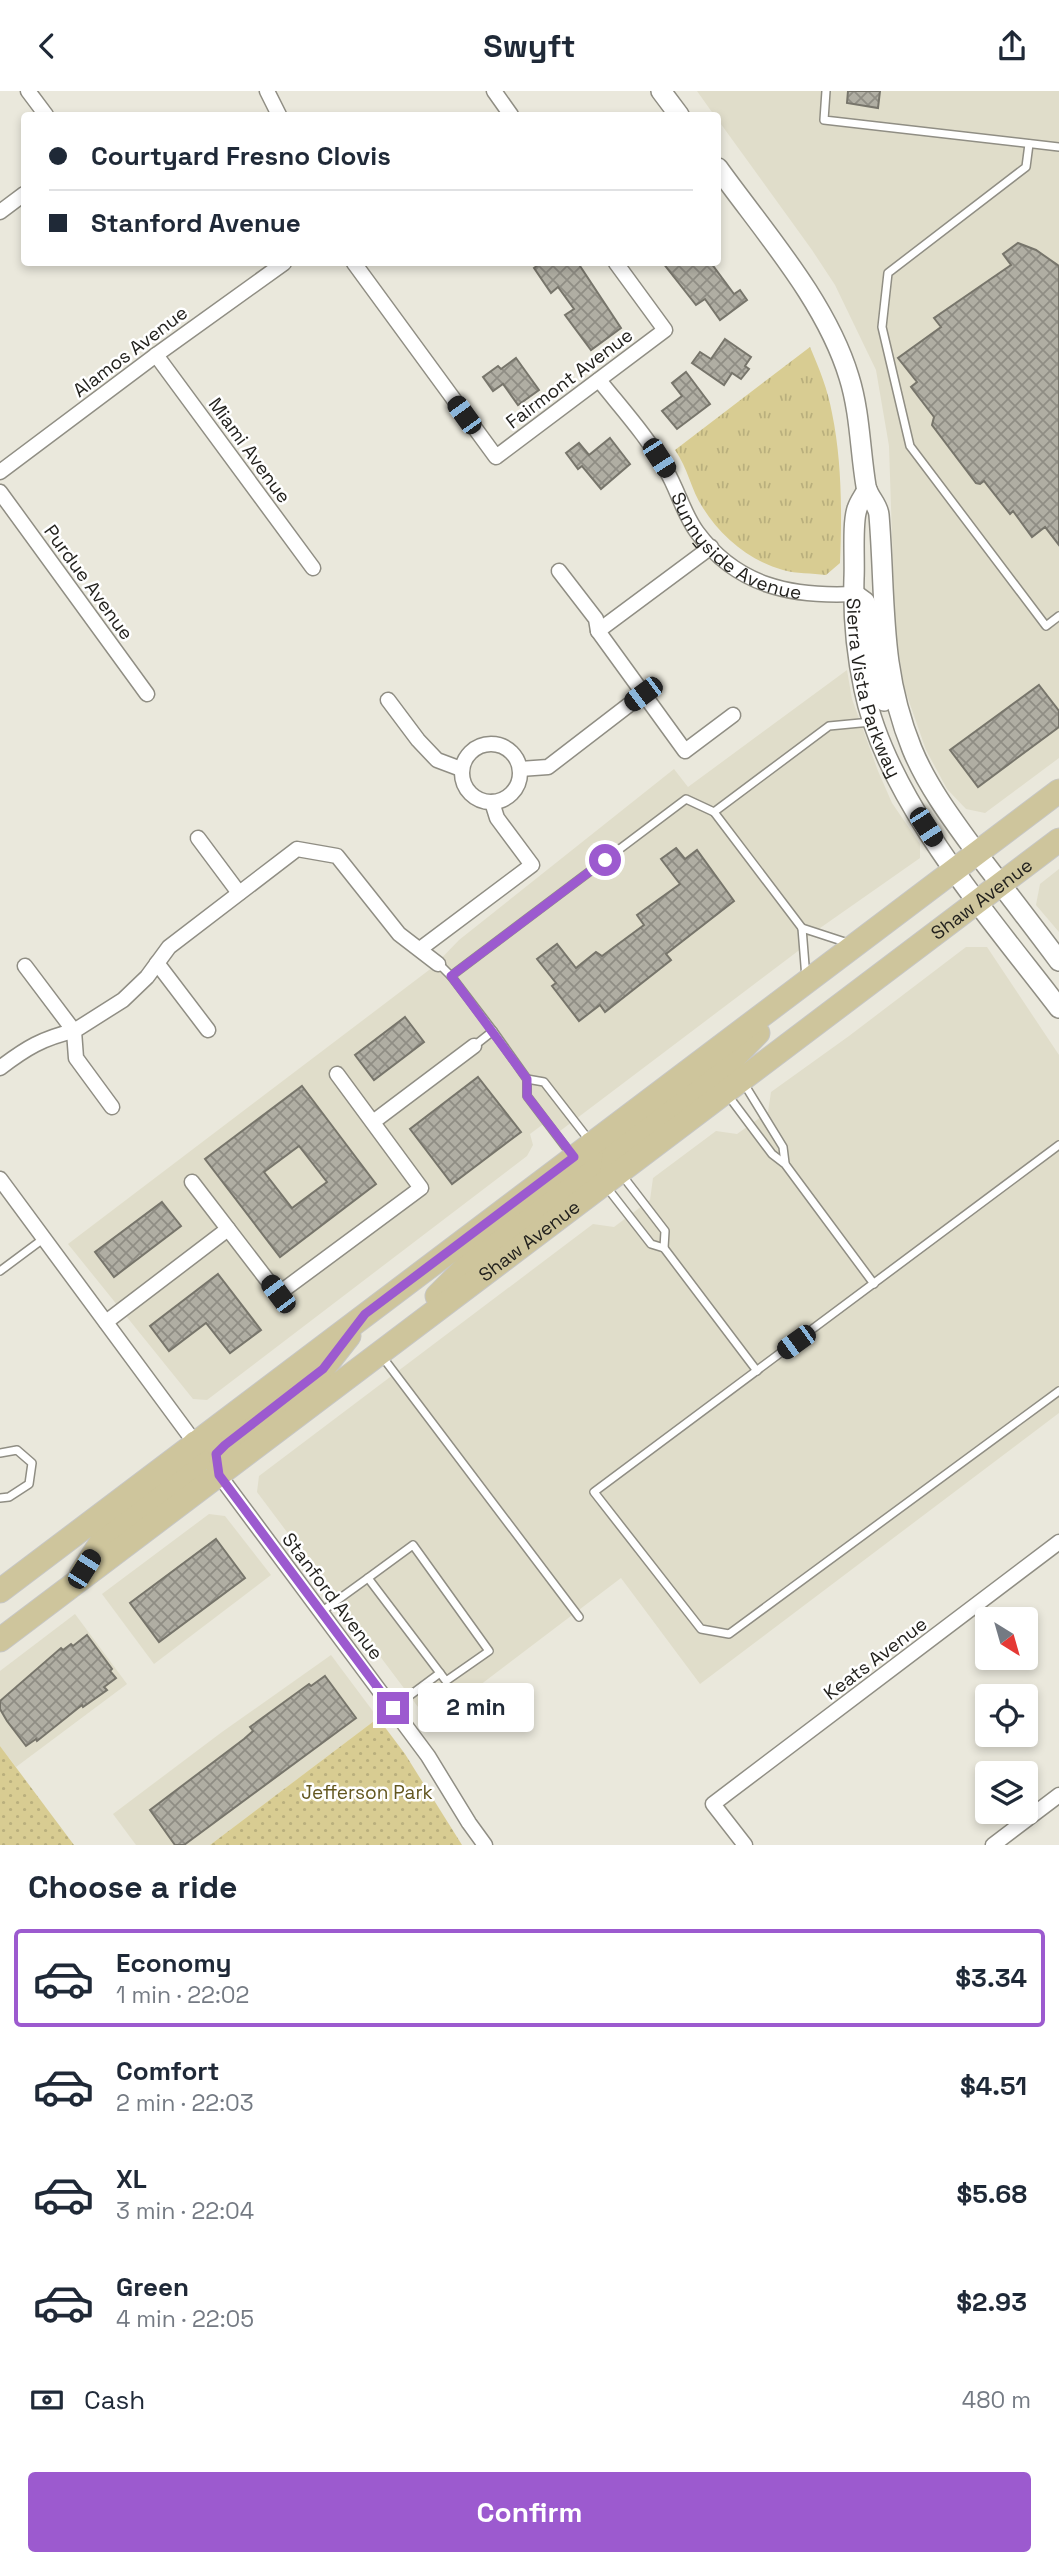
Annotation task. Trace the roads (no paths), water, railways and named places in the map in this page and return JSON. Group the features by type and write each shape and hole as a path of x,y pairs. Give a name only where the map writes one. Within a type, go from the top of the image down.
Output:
{"main road":[{"path":"662,91 677,112"},
{"name":"Sierra Vista Parkway","path":"721,172 818,305 838,343 850,378 859,418 867,490 878,511 883,620 890,677 913,750 940,799 977,853"},
{"name":"Sierra Vista Parkway","path":"867,490 856,511 854,594 856,641 862,678 874,721 901,787 955,869"},
{"path":"854,594 865,602 868,609 874,666 882,698 913,750"},
{"name":"Shaw Avenue","path":"5,1582 195,1443 1059,791"},
{"name":"Shaw Avenue","path":"0,1640 1059,840"},
{"path":"977,853 1059,961"},
{"path":"955,869 1059,1008"},
{"path":"612,1179 603,1166 608,1156 724,1068 806,982"},
{"path":"381,1353 479,1254 583,1175 590,1164 583,1150"},
{"path":"219,1475 216,1454 323,1369 365,1314"},
{"path":"74,1585 105,1535 193,1470 198,1461 195,1443"}],"street":[{"path":"28,91 44,112"},
{"path":"267,91 278,112"},
{"path":"494,91 509,112"},
{"path":"0,212 21,196"},
{"name":"Alamos Avenue","path":"0,472 280,266"},
{"name":"Fairmont Avenue","path":"356,266 496,457 665,330 619,266"},
{"name":"Miami Avenue","path":"156,355 313,568"},
{"name":"Sunnyside Avenue","path":"598,380 667,470 697,532 734,568 785,591 817,596 854,594"},
{"name":"Purdue Avenue","path":"0,492 147,694"},
{"path":"598,631 711,547"},
{"path":"559,571 596,619 598,631 685,751 733,715"},
{"path":"520,769 548,767 643,694"},
{"path":"388,700 437,760 461,769"},
{"path":"489,743 498,744 513,753 520,769 517,786 511,794 492,802 473,796 466,789 461,769 470,751 489,743"},
{"path":"420,949 532,865 497,818 492,802"},
{"path":"198,838 239,893"},
{"path":"0,1068 48,1037 75,1031 123,1000 147,977 169,947 297,849 337,856 399,934 438,964"},
{"path":"157,963 208,1030"},
{"path":"25,966 75,1031 76,1058 113,1107"},
{"path":"373,1122 474,1046"},
{"path":"192,1182 278,1294 421,1188 337,1074"},
{"path":"0,1179 195,1443"},
{"path":"106,1322 228,1230"},
{"name":"Stanford Avenue","path":"219,1475 428,1756 485,1845"},
{"name":"Keats Avenue","path":"745,1845 713,1804 1059,1542"},
{"path":"993,1845 1059,1795"}],"lane":[{"path":"826,91 824,120 1059,147"},
{"path":"1029,144 1026,167 888,273 882,327 910,446 1046,626 1059,616"},
{"path":"714,812 829,726 874,721"},
{"path":"451,976 686,799 714,812 802,928 806,982"},
{"path":"802,928 855,946"},
{"path":"438,964 451,976 527,1079 527,1096 583,1150"},
{"path":"474,1046 493,1031"},
{"path":"527,1079 544,1082 583,1150"},
{"path":"734,1087 772,1154 785,1164 874,1284"},
{"path":"734,1087 783,1147 785,1164"},
{"path":"1059,1145 594,1492 701,1629 729,1634 1059,1391"},
{"path":"612,1179 651,1244 664,1248 757,1371"},
{"path":"612,1179 665,1231 664,1248"},
{"path":"0,1270 44,1238"},
{"path":"381,1353 579,1617"},
{"path":"0,1453 17,1450 32,1463 29,1485 9,1497 0,1498"},
{"path":"321,1612 413,1545 489,1651 446,1681 368,1578"},
{"path":"393,1708 440,1673"}],"park label":[{"name":"Jefferson Park","path":"367,1792"}]}
